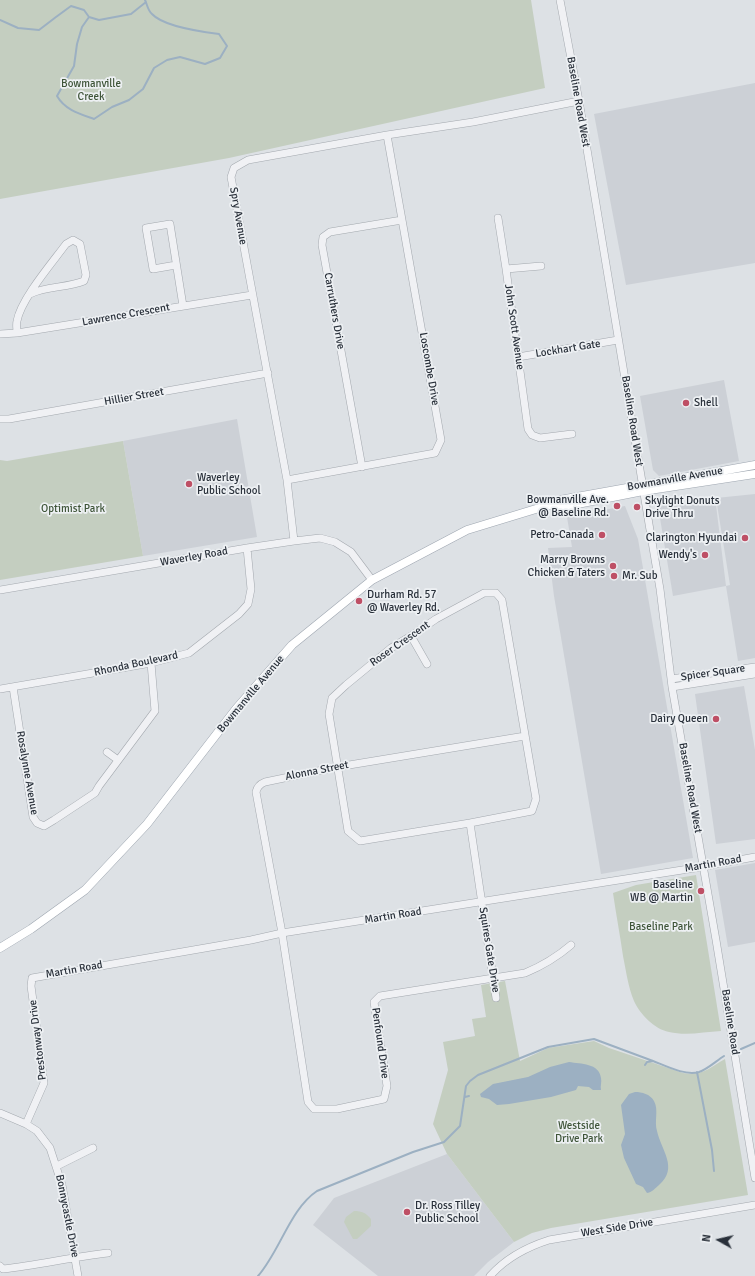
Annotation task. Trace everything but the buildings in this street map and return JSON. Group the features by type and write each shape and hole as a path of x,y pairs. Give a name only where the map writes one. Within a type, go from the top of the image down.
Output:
{"main road":[{"name":"Bowmanville Avenue","path":"0,948 31,929 85,890 147,824 236,709 292,645 372,580 467,530 549,505 562,507 643,488 755,465"},
{"name":"Bowmanville Avenue","path":"643,488 755,474"}],"street":[{"name":"Baseline Road West","path":"560,0 579,101 660,589 672,683 704,866"},
{"name":"Spry Avenue","path":"294,540 287,480 231,177 234,168 248,160 387,135 473,122 579,101"},
{"name":"Loscombe Drive","path":"287,480 435,454 441,440 387,135"},
{"name":"John Scott Avenue","path":"498,218 528,429 532,436 540,438 572,434"},
{"name":"Carruthers Drive","path":"362,467 322,245 323,236 330,232 402,220"},
{"path":"176,265 153,269 146,228 170,224 183,306"},
{"path":"17,333 17,321 22,306 30,294 66,244 73,240 80,244 86,275 84,281 74,285 39,290 30,294"},
{"path":"506,269 541,266"},
{"name":"Lawrence Crescent","path":"0,334 17,333 129,316 252,295"},
{"name":"Lockhart Gate","path":"518,357 618,340"},
{"name":"Hillier Street","path":"0,419 9,419 268,373"},
{"name":"Waverley Road","path":"0,590 294,540 320,538 334,542 351,552 372,580"},
{"name":"Rhonda Boulevard","path":"0,689 151,663 189,653 239,614 248,604 251,589 247,548"},
{"name":"Roser Crescent","path":"496,592 502,600 525,736 536,799 532,811 360,841 348,830 329,714 332,698 390,648 436,619 484,593 496,592"},
{"path":"411,636 428,664"},
{"name":"Rosalynne Avenue","path":"14,686 33,817 37,823 44,826 95,793 155,711 151,663"},
{"name":"Spicer Square","path":"672,683 755,667"},
{"name":"Spicer Square","path":"672,683 755,674"},
{"name":"Alonna Street","path":"282,933 257,788 261,784 337,767 525,736"},
{"path":"107,752 118,760"},
{"path":"470,823 481,902"},
{"name":"Martin Road","path":"32,978 251,940 282,933 755,857"},
{"name":"Baseline Road","path":"704,866 755,1178"},
{"name":"Squires Gate Drive","path":"481,902 496,998"},
{"name":"Penfound Drive","path":"282,933 308,1102 314,1109 337,1109 384,1099 387,1086 374,1002 380,996 493,978"},
{"path":"493,978 525,973 560,954 571,945"},
{"name":"Prestonway Drive","path":"26,1124 44,1083 31,986 32,978"},
{"name":"Bonnycastle Drive","path":"0,1113 26,1124 37,1131 50,1148 62,1185 78,1276"},
{"path":"57,1166 93,1148"},
{"name":"West Side Drive","path":"490,1276 496,1269 520,1252 549,1240 755,1205"},
{"path":"0,1266 3,1269 20,1267 75,1257 108,1253"}],"shaded area":[{"path":"755,83 755,263 626,285 594,114"},
{"path":"724,380 739,461 659,476 653,470 640,396"},
{"name":"Waverley Public School","path":"237,419 257,537 143,556 123,441"},
{"path":"755,494 755,658 738,661 726,586 730,585 716,498"},
{"path":"715,497 726,586 673,596 658,506"},
{"path":"625,506 638,539 693,858 601,874 554,596 548,548 572,547 567,517"},
{"path":"744,686 755,750 755,839 716,844 695,694"},
{"path":"755,863 755,942 728,947 715,870"},
{"name":"Dr. Ross Tilley Public School","path":"447,1154 514,1242 488,1262 474,1276 378,1276 313,1225 334,1198"}],"green space":[{"name":"Bowmanville Creek","path":"0,0 531,0 545,88 229,158 0,199"},
{"name":"Optimist Park","path":"123,441 143,556 0,580 0,460 7,461"},
{"name":"Baseline Park","path":"696,875 721,1031 688,1034 675,1033 658,1028 644,1016 634,1001 626,973 613,893 636,885"},
{"name":"Westside Drive Park","path":"505,981 520,1061 548,1048 594,1041 609,1048 690,1074 701,1072 725,1059 748,1195 551,1228 532,1233 514,1242 447,1154 433,1124 448,1070 443,1042 475,1036 472,1019 486,1017 481,985"},
{"path":"354,1211 364,1213 371,1219 371,1226 357,1239 353,1239 344,1222 346,1217"}],"water":[{"path":"569,1062 589,1065 597,1069 601,1078 601,1090 593,1090 589,1087 578,1086 576,1090 551,1097 497,1105 489,1099 481,1097 480,1094 493,1084 528,1077 550,1067"},
{"path":"635,1092 646,1094 654,1101 656,1108 657,1131 668,1165 668,1172 665,1179 654,1190 647,1193 643,1187 636,1184 624,1158 621,1145 625,1134 621,1105 629,1094"}],"waterway":[{"name":"Bowmanville Creek","path":"0,20 18,28 39,30 71,6 84,10 89,17 82,27 77,44 74,66 57,96 64,105 78,113 94,119 112,107 129,100 143,89 154,68 167,60 180,57 205,64 220,58 227,46 219,34 184,28 157,18 152,14 145,0"},
{"name":"Bowmanville Creek","path":"89,17 99,20 131,14 146,2"},
{"path":"258,1276 273,1255 299,1208 317,1191 413,1152 444,1142 460,1126 466,1086 478,1075 548,1047 594,1039 653,1061"},
{"path":"741,1049 755,1043"},
{"path":"645,1065 647,1062 653,1061 682,1072 694,1073 706,1069 724,1056"},
{"path":"697,1072 712,1150 714,1171"},
{"path":"465,1097 469,1096"}],"place":[{"name":"Shell","path":"686,403"},
{"name":"Waverley Public School","path":"189,484"},
{"name":"Bowmanville Ave. @ Baseline Rd.","path":"617,506"},
{"name":"Skylight Donuts Drive Thru","path":"637,507"},
{"name":"Petro-Canada","path":"602,535"},
{"name":"Clarington Hyundai","path":"745,538"},
{"name":"Wendy's","path":"705,555"},
{"name":"Marry Browns Chicken & Taters","path":"613,566"},
{"name":"Mr. Sub","path":"614,576"},
{"name":"Durham Rd. 57 @ Waverley Rd.","path":"359,601"},
{"name":"Dairy Queen","path":"716,719"},
{"name":"Baseline WB @ Martin","path":"701,891"},
{"name":"Dr. Ross Tilley Public School","path":"407,1212"}]}
